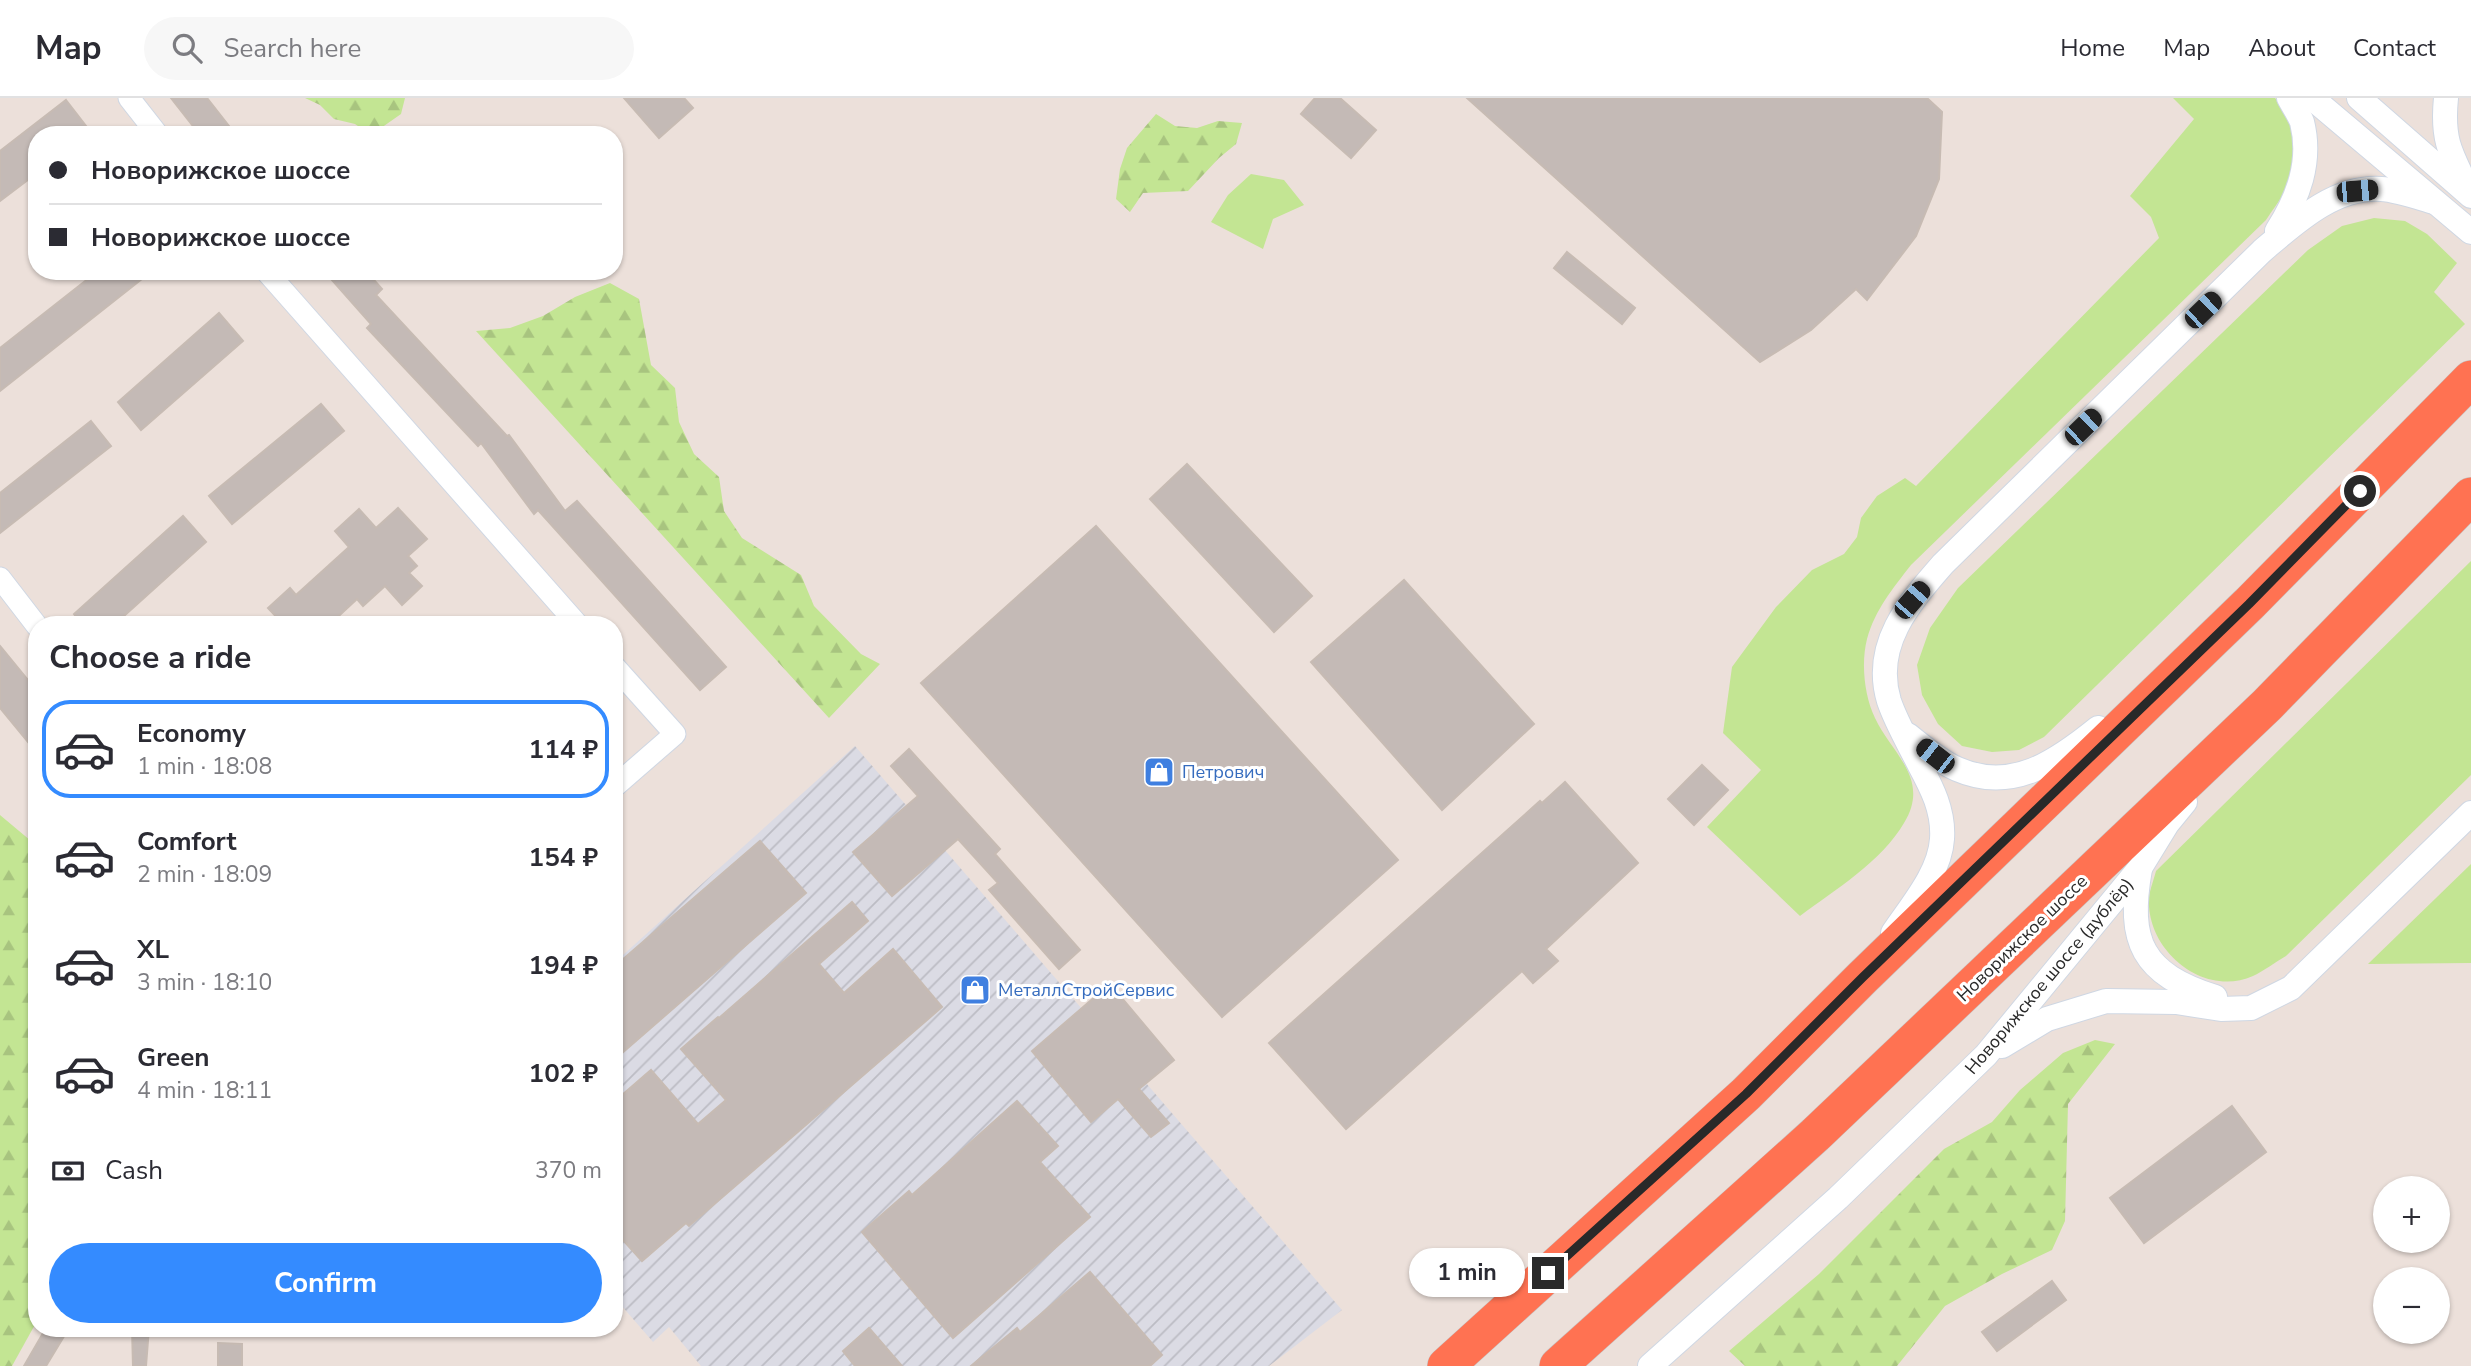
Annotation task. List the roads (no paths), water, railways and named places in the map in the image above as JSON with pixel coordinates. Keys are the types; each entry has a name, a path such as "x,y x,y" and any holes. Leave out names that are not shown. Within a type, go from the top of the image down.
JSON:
{"highway":[{"path":"1446,1366 1746,1094 1863,977 2249,604 2471,379"},
{"name":"Новорижское шоссе","path":"1558,1366 1815,1135 2267,705 2471,496"}],"street":[{"path":"129,98 151,126"},
{"path":"2262,251 2288,214 2303,179 2306,154 2302,121 2289,98"},
{"path":"2312,98 2471,232"},
{"path":"2359,98 2471,196"},
{"path":"2446,98 2444,122 2447,146 2471,196"},
{"path":"1863,977 1935,865 1942,841 1941,818 1932,786 1889,701 1886,674 1889,646 1898,622 1912,600 1943,564 2262,251 2306,214 2357,191 2381,188 2434,202"},
{"path":"274,280 570,616"},
{"path":"0,578 29,616"},
{"path":"1904,732 1935,756 1970,773 2010,778 2036,770 2068,752 2249,604"},
{"path":"623,676 675,734 623,779"},
{"name":"Новорижское шоссе (дублёр)","path":"1650,1366 1838,1198 1986,1055 2140,868 2167,824 2267,705"},
{"path":"1986,1055 2047,1018 2106,1001 2176,1002 2221,1009 2251,1008 2270,1000 2291,988 2471,813"},
{"path":"2140,868 2135,901 2136,922 2143,950 2160,971 2187,988 2215,997 2252,996 2291,988"}],"place":[{"name":"Петрович","path":"1159,772"},
{"name":"МеталлСтройСервис","path":"975,990"}]}
